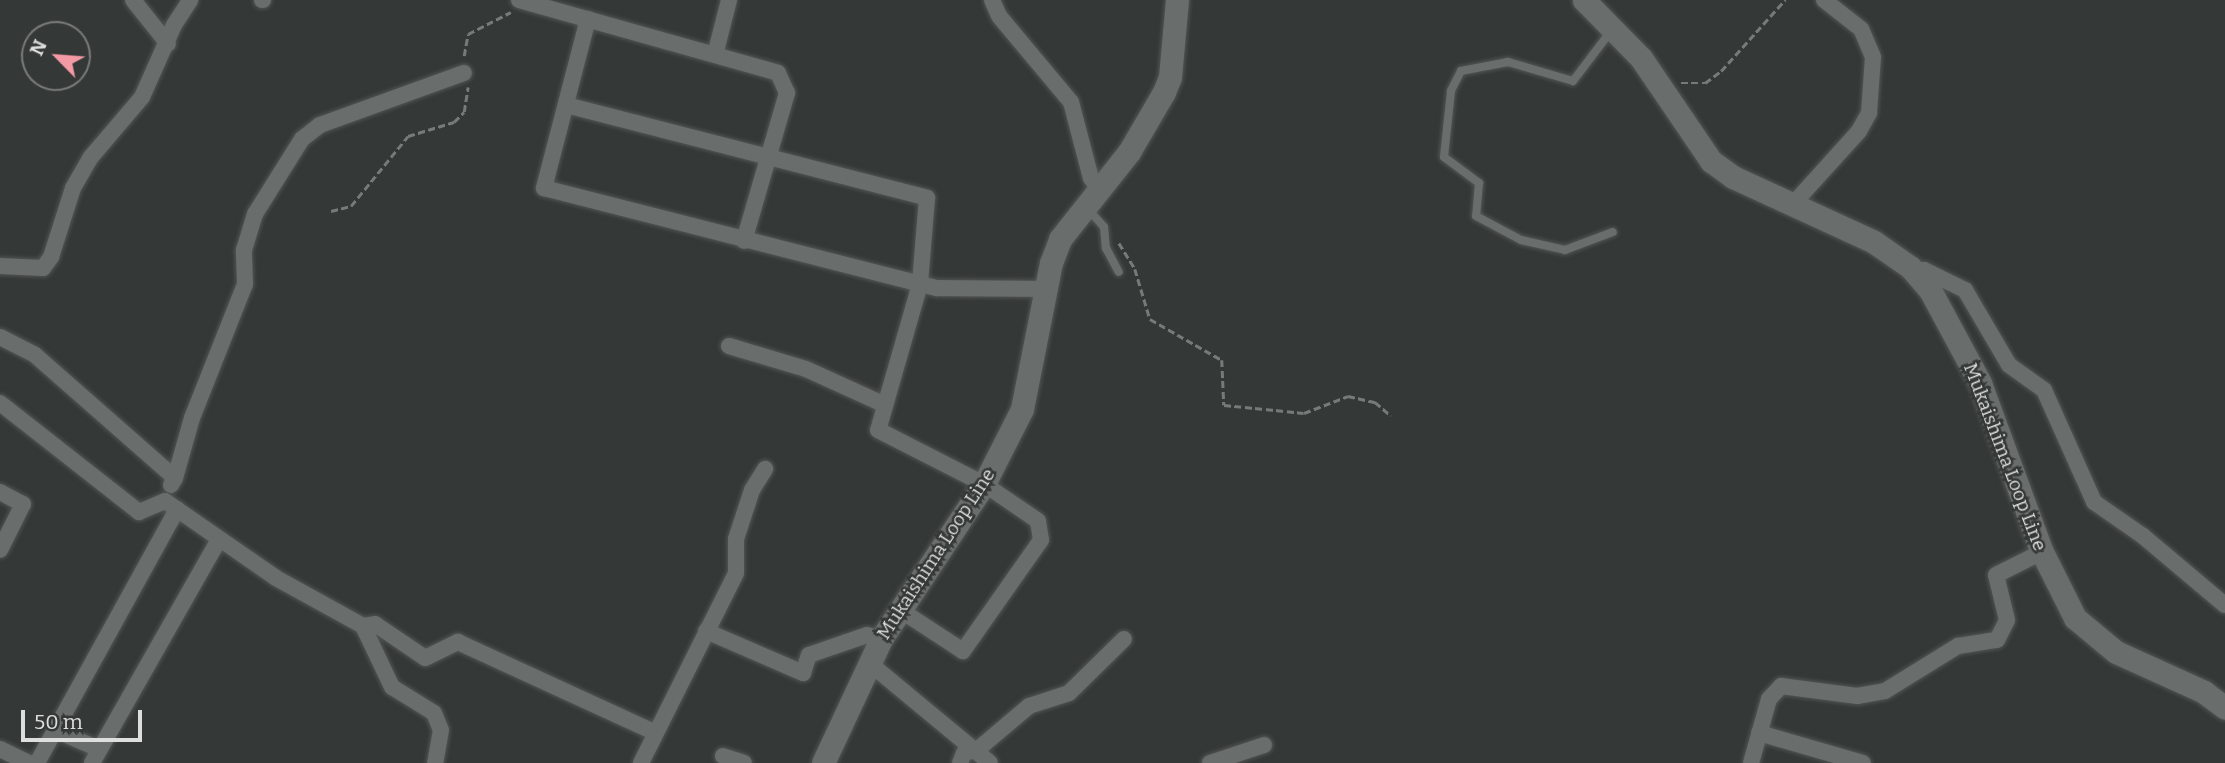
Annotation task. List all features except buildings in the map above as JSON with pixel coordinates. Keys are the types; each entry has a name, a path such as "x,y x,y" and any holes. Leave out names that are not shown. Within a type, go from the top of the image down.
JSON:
{"main road":[{"name":"Mukaishima Loop Line","path":"823,763 868,662 984,484 1022,409 1046,289 1060,239 1129,152 1164,92 1170,77 1177,0"},
{"name":"Mukaishima Loop Line","path":"1584,0 1641,58 1711,161 1733,177 1874,242 1918,275 1930,290 1980,383 2042,552 2075,618 2092,635 2116,652 2204,692 2225,708"}],"street":[{"path":"133,0 167,44"},
{"path":"0,266 43,268 51,257 73,188 91,156 142,97 190,0"},
{"path":"715,55 729,0"},
{"path":"992,0 999,16 1071,102 1091,178 1091,197"},
{"path":"1794,203 1859,131 1868,113 1873,57 1861,29 1824,0"},
{"path":"521,1 778,72 787,93 744,241"},
{"path":"588,19 544,188 920,284 1046,289"},
{"path":"37,763 171,505 174,478 245,284 244,250 255,214 302,139 320,125 464,73"},
{"path":"566,105 927,198 920,284 878,430 984,484 1038,521 1041,540 963,651 900,610"},
{"path":"1918,275 1924,270 1965,290 2009,365 2044,390 2094,502 2143,536 2225,605"},
{"path":"0,337 35,355 174,478"},
{"path":"729,346 806,369 885,405"},
{"path":"0,403 139,512 171,505 276,578 363,626 392,687 434,713 441,730 435,763"},
{"path":"641,763 654,732 736,573 736,539 752,490 765,469"},
{"path":"0,492 23,504 0,550"},
{"path":"55,730 95,756 219,539"},
{"path":"1751,763 1769,699 1781,686 1857,695 1885,691 1958,646 1997,640 2007,620 1996,575 2042,552"},
{"path":"363,626 374,624 425,658 458,642 654,732"},
{"path":"706,631 803,673 809,655 867,635 881,639"},
{"path":"960,763 964,754 977,750 1029,706 1069,693 1124,639"},
{"path":"868,662 990,763"},
{"path":"1759,733 1863,763"},
{"path":"1210,763 1264,745"},
{"path":"0,749 29,763"},
{"path":"723,756 744,763"}],"lane":[{"path":"1612,29 1573,81 1507,62 1461,71 1451,91 1444,157 1479,183 1476,216 1521,240 1566,250 1613,232"},
{"path":"1091,197 1104,227 1106,248 1119,272"}],"path":[{"path":"1679,83 1705,83 1785,0"},
{"path":"331,211 351,206 408,136 454,122 464,112 470,93 464,73 468,34 519,8 521,1"},
{"path":"1115,236 1135,269 1150,319 1222,360 1224,405 1304,413 1348,396 1375,401 1391,416"}]}
